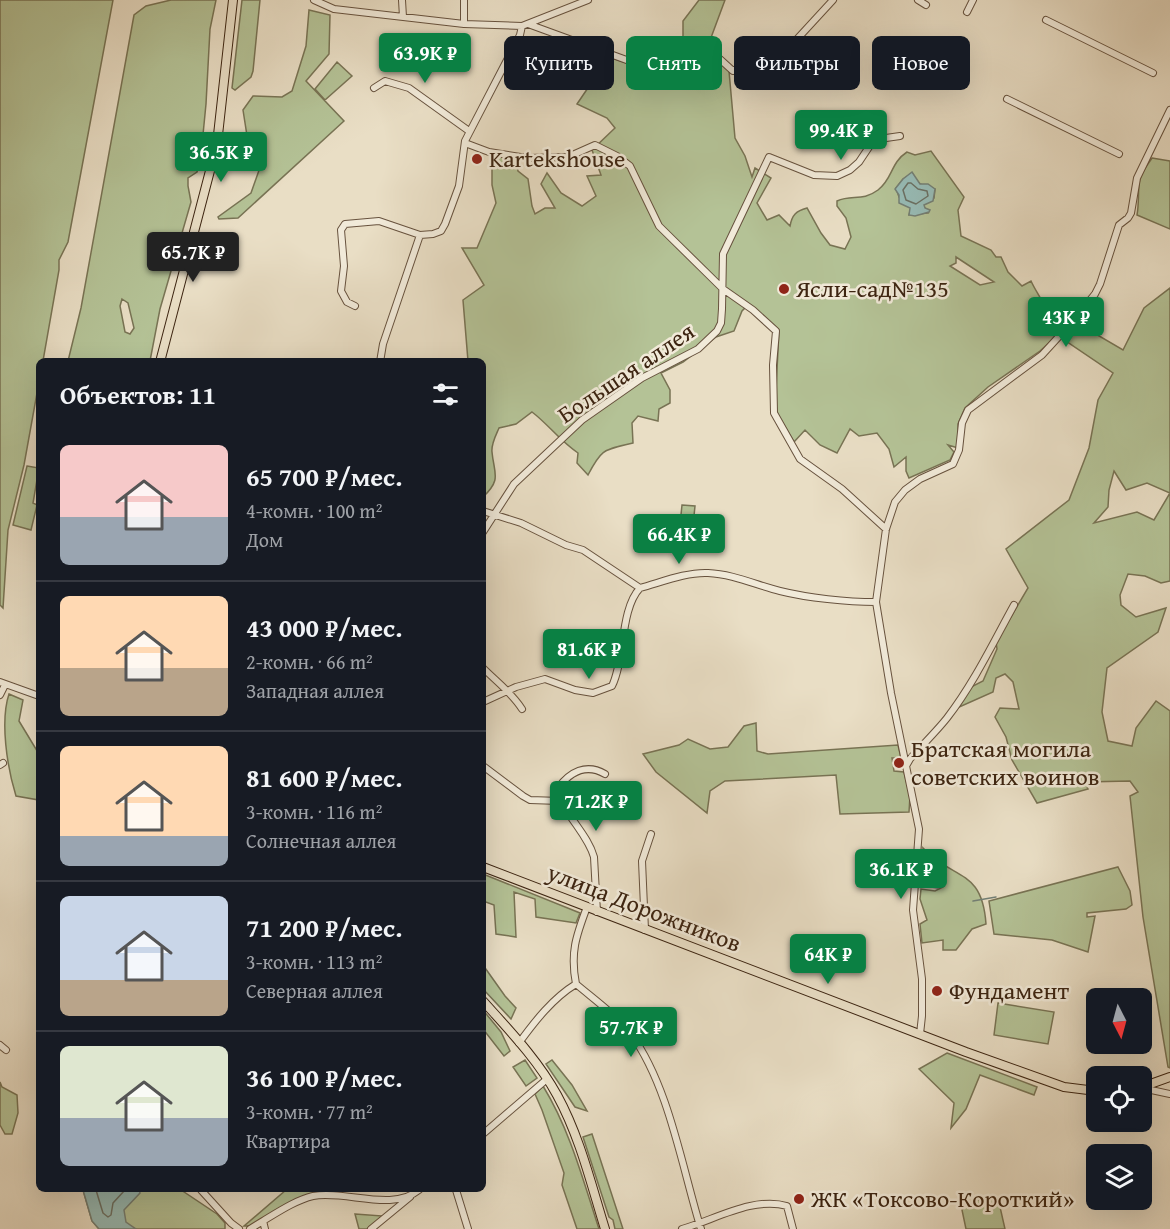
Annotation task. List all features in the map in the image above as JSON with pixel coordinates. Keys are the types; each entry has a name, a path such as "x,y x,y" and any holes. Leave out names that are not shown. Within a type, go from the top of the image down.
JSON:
{"main road":[{"path":"161,358 217,144 233,0"},
{"name":"улица Дорожников","path":"486,868 920,1034 1064,1087 1086,1090"},
{"path":"486,1004 547,1079 575,1133 605,1229"},
{"path":"1152,1084 1168,1078"}],"street":[{"path":"314,0 334,9 464,24 525,25 643,66 670,70 692,67 711,51 733,71 787,50 833,0"},
{"path":"402,0 403,17"},
{"path":"464,0 464,24"},
{"path":"355,306 347,302 341,291 344,266 341,230 345,224 379,220 420,236 441,231 459,186 469,131 525,25 588,0"},
{"path":"918,0 926,5"},
{"path":"967,12 973,0"},
{"path":"1046,20 1153,73"},
{"path":"374,88 385,81 409,88 469,131"},
{"path":"1007,99 1119,154"},
{"path":"920,1034 922,979 913,910 919,830 905,767 876,602 885,529 895,502 905,490 920,479 953,464 958,455 962,423 968,410 1042,355 1095,294 1119,225 1131,213 1137,178 1170,111"},
{"name":"Большая аллея","path":"486,528 514,484 582,420 642,378 698,349 717,331 721,323 722,262 725,247 769,157 814,176 837,176 850,170 859,162 871,144 879,139 900,136"},
{"path":"465,143 489,152 527,158 568,157 595,145 630,166 659,226 723,289 753,310 776,331 773,365 774,412 801,459 842,489 885,529"},
{"path":"381,358 383,344 420,236"},
{"path":"486,512 521,523 566,545 583,550 640,588"},
{"path":"486,701 516,687 545,679 575,690 593,693 612,686 617,675 634,595 640,588 694,574 709,573 730,576 781,592 858,602 876,602"},
{"path":"905,767 958,702 1014,605"},
{"path":"486,671 513,695 522,710"},
{"path":"0,695 3,684 36,695"},
{"path":"486,768 530,800 560,801"},
{"path":"597,912 592,849 582,830 560,801 558,788 565,778 576,771 592,769 605,774"},
{"path":"645,930 642,861 651,834"},
{"path":"587,908 576,934 573,951 576,984 622,1024 639,1047 666,1107 700,1226"},
{"path":"519,1043 558,997 576,984"},
{"path":"0,1044 6,1050"},
{"path":"1168,1078 1164,1087 1169,1094"},
{"path":"486,1131 547,1079"},
{"path":"1152,1090 1169,1094"},
{"path":"203,1192 239,1229"},
{"path":"249,1229 313,1196 342,1192 363,1200 410,1197"},
{"path":"371,1229 416,1192"},
{"path":"457,1192 468,1229"},
{"path":"682,1229 700,1226 750,1206 766,1203 786,1206 794,1229"},
{"path":"263,1221 265,1229"}],"green space":[{"path":"0,0 113,0 68,242 59,260 44,358 36,358 36,399 24,465 8,530 3,608 0,605"},
{"path":"171,0 216,0 210,29 201,155 197,172 188,178 191,202 160,309 151,358 69,358 81,308 134,15 146,6","holes":["122,299 128,303 134,328 130,334 125,332 120,306"]},
{"path":"242,0 260,0 253,71 251,77 235,90 232,88"},
{"path":"699,0 725,0 712,36 683,36 683,21"},
{"path":"309,10 330,15 329,54 306,81 344,121 238,218 219,219 218,217 251,193 263,159 260,144 248,142 243,110 253,96 282,97 292,91 306,46"},
{"path":"614,58 626,62 626,90 722,90 722,64 729,71 735,138 745,156 752,177 755,168 771,178 757,203 767,220 779,215 790,226 795,214 807,208 830,245 845,249 851,237 846,218 837,206 837,201 867,196 878,190 883,186 897,161 907,152 915,155 931,151 964,197 958,210 961,236 991,250 996,257 1001,257 1008,272 1022,286 1031,281 1048,314 1045,320 1060,333 1040,351 988,387 965,408 958,424 958,448 948,445 954,452 950,460 909,478 906,471 906,457 894,467 889,449 877,433 859,436 850,429 837,453 820,445 805,430 794,442 775,410 779,330 749,304 742,311 734,331 716,337 683,362 661,373 670,390 670,403 659,409 658,421 638,416 632,423 633,443 605,451 588,475 577,463 578,453 532,412 516,424 499,428 492,449 495,481 486,494 486,358 468,358 463,300 484,285 462,248 477,248 496,203 492,185 492,155 515,158 518,171 528,179 535,214 545,208 555,208 541,184 547,173 561,193 582,206 596,196 587,176 601,175 592,150 615,128 607,118 577,104 587,90 614,90","holes":["911,174 920,184 935,189 934,198 923,205 928,213 909,215 911,208 899,197 896,188 903,179","956,257 994,282 980,285 950,266 956,263"]},
{"path":"337,62 352,76 325,100 315,89"},
{"path":"1152,158 1170,161 1170,229 1137,215 1139,181"},
{"path":"1170,288 1170,493 1170,581 1161,583 1145,576 1128,574 1120,595 1121,605 1136,617 1166,608 1158,632 1107,668 1102,712 1108,741 1132,746 1136,728 1156,701 1170,711 1170,1068 1143,917 1130,796 1138,792 1130,781 1085,782 1088,789 1037,803 1012,760 1006,737 995,717 1000,708 1019,709 1013,682 1005,674 996,678 993,692 957,708 971,687 983,681 997,649 996,642 1028,588 1006,549 1069,500 1089,448 1098,400 1113,373 1063,339 1077,323 1123,350 1144,308","holes":["1114,471 1126,490 1147,483 1170,493 1154,520 1137,512 1094,523 1108,507 1109,490"]},
{"path":"27,466 36,468 33,503 36,504 36,509 31,530 13,525"},
{"path":"682,505 695,506 692,535 679,534"},
{"path":"9,694 23,700 19,721 36,749 36,799 16,796 6,744 6,705"},
{"path":"756,723 757,751 768,754 898,745 901,758 892,758 894,771 904,772 910,796 909,812 840,814 836,775 725,781 710,791 707,813 656,772 643,754 679,745 688,739 710,749 728,747 744,726"},
{"path":"923,848 945,866 965,877 979,893 986,924 972,929 956,950 943,950 943,940 922,943 920,924 927,920 920,899 921,889 935,891 943,887 946,874 937,866 924,861"},
{"path":"1118,867 1130,891 1132,905 1126,909 1087,913 1087,917 1095,916 1088,952 1052,940 994,934 989,901"},
{"path":"486,875 580,913 576,923 536,917 535,899 514,892 516,937 496,934 494,905 486,902"},
{"path":"486,969 516,1008 511,1019 486,992"},
{"path":"998,1003 1054,1012 1048,1044 994,1035"},
{"path":"486,1014 501,1032 510,1051 504,1056 486,1033"},
{"path":"947,1053 1037,1087 1034,1095 980,1075 966,1109 951,1128 954,1103 919,1069"},
{"path":"525,1060 537,1078 526,1086 513,1067"},
{"path":"552,1060 572,1085 587,1111 575,1107 546,1064"},
{"path":"0,1082 2,1087 17,1095 18,1113 12,1134 5,1134 0,1125"},
{"path":"543,1086 561,1120 599,1229 577,1229 562,1185 564,1173 535,1094"},
{"path":"592,1134 623,1229 615,1229 613,1220 609,1217 583,1137"},
{"path":"84,1192 184,1192 217,1214 225,1223 225,1229 99,1229 92,1221"},
{"path":"284,1192 328,1192 311,1194 250,1226 244,1226"},
{"path":"998,1198 1005,1229 966,1229 962,1210 977,1200"},
{"path":"355,1214 383,1216 367,1229 359,1229"}],"water":[{"path":"912,172 920,184 928,184 935,189 933,201 924,205 930,210 929,212 915,216 909,215 910,208 899,203 899,195 895,189"},
{"path":"933,865 944,875 944,883 938,888 926,884 926,871"},
{"path":"84,1192 140,1192 124,1210 126,1222 136,1229 99,1229 92,1221"}],"waterway":[{"path":"973,901 996,897"}],"place":[{"name":"Kartekshouse","path":"477,159"},
{"name":"Ясли-сад№135","path":"784,289"},
{"name":"Братская могила советских воинов","path":"899,763"},
{"name":"Фундамент","path":"937,991"},
{"name":"ЖК «Токсово-Короткий»","path":"799,1199"}]}
